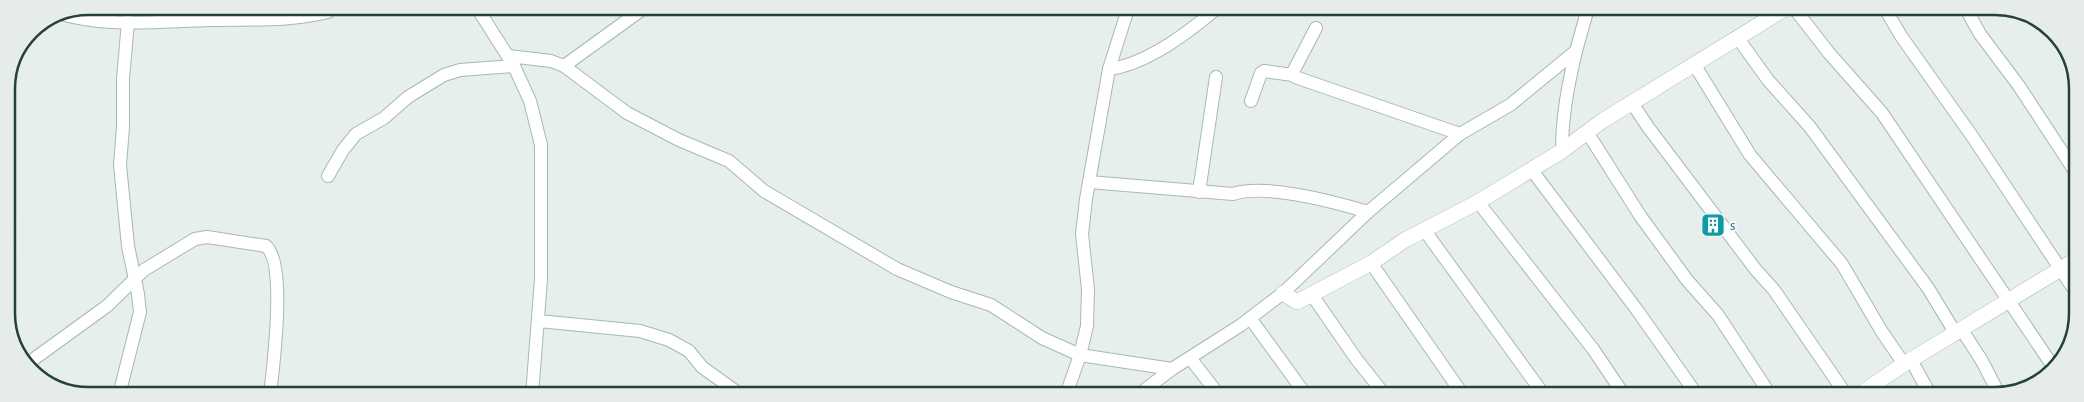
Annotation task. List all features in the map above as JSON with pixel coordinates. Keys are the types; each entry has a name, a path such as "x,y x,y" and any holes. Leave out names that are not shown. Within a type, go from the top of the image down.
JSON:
{"street":[{"path":"75,16 128,21 287,19 310,15"},
{"path":"482,15 512,61 530,101 542,145 543,202 539,321 533,387"},
{"path":"564,66 634,15"},
{"path":"1069,387 1080,355 1087,326 1089,301 1082,234 1089,182 1109,69 1126,15"},
{"path":"1109,69 1125,67 1171,42 1208,15"},
{"path":"1562,150 1564,109 1576,51 1586,15"},
{"path":"1283,293 1297,302 1372,263 1405,240 1478,202 1774,15"},
{"path":"1799,15 1829,53 1882,113 2050,362"},
{"path":"1889,15 1901,36 2069,281"},
{"path":"1970,15 1980,34 2019,86 2069,162"},
{"path":"121,387 140,312 140,303 128,246 120,165 123,127 123,79 128,21"},
{"path":"1293,75 1316,28"},
{"path":"1737,37 1768,80 1810,128 1959,332 1982,360 1995,387"},
{"path":"1148,387 1172,369 1250,318 1283,293 1368,212 1460,134 1510,105 1576,51"},
{"path":"328,176 343,150 356,134 384,118 408,97 444,75 460,70 512,61 551,61 564,66 627,113 679,140 729,160 764,191 897,269 951,292 992,305 1042,338 1080,355 1172,369"},
{"path":"1694,64 1750,155 1842,264 1882,332 1925,387"},
{"path":"1251,101 1261,73 1264,71 1293,75 1330,90 1460,134"},
{"path":"1199,192 1216,77"},
{"path":"1632,103 1747,257 1850,387"},
{"path":"1587,132 1641,217 1687,280 1722,321 1765,387"},
{"path":"1531,169 1637,310 1691,387"},
{"path":"1089,182 1233,194 1243,190 1266,190 1368,212"},
{"path":"1478,202 1592,349 1618,387"},
{"path":"1425,231 1538,387"},
{"path":"32,361 108,306 134,278 160,259 201,237 266,246 274,257 278,325 271,387"},
{"path":"1372,263 1457,387"},
{"path":"1868,387 2069,264"},
{"path":"1312,295 1357,360 1379,387"},
{"path":"1250,318 1300,387"},
{"path":"539,321 640,331 669,340 688,351 702,367 730,387"},
{"path":"1190,358 1213,387"}],"place":[{"name":"s","path":"1713,225"}]}
